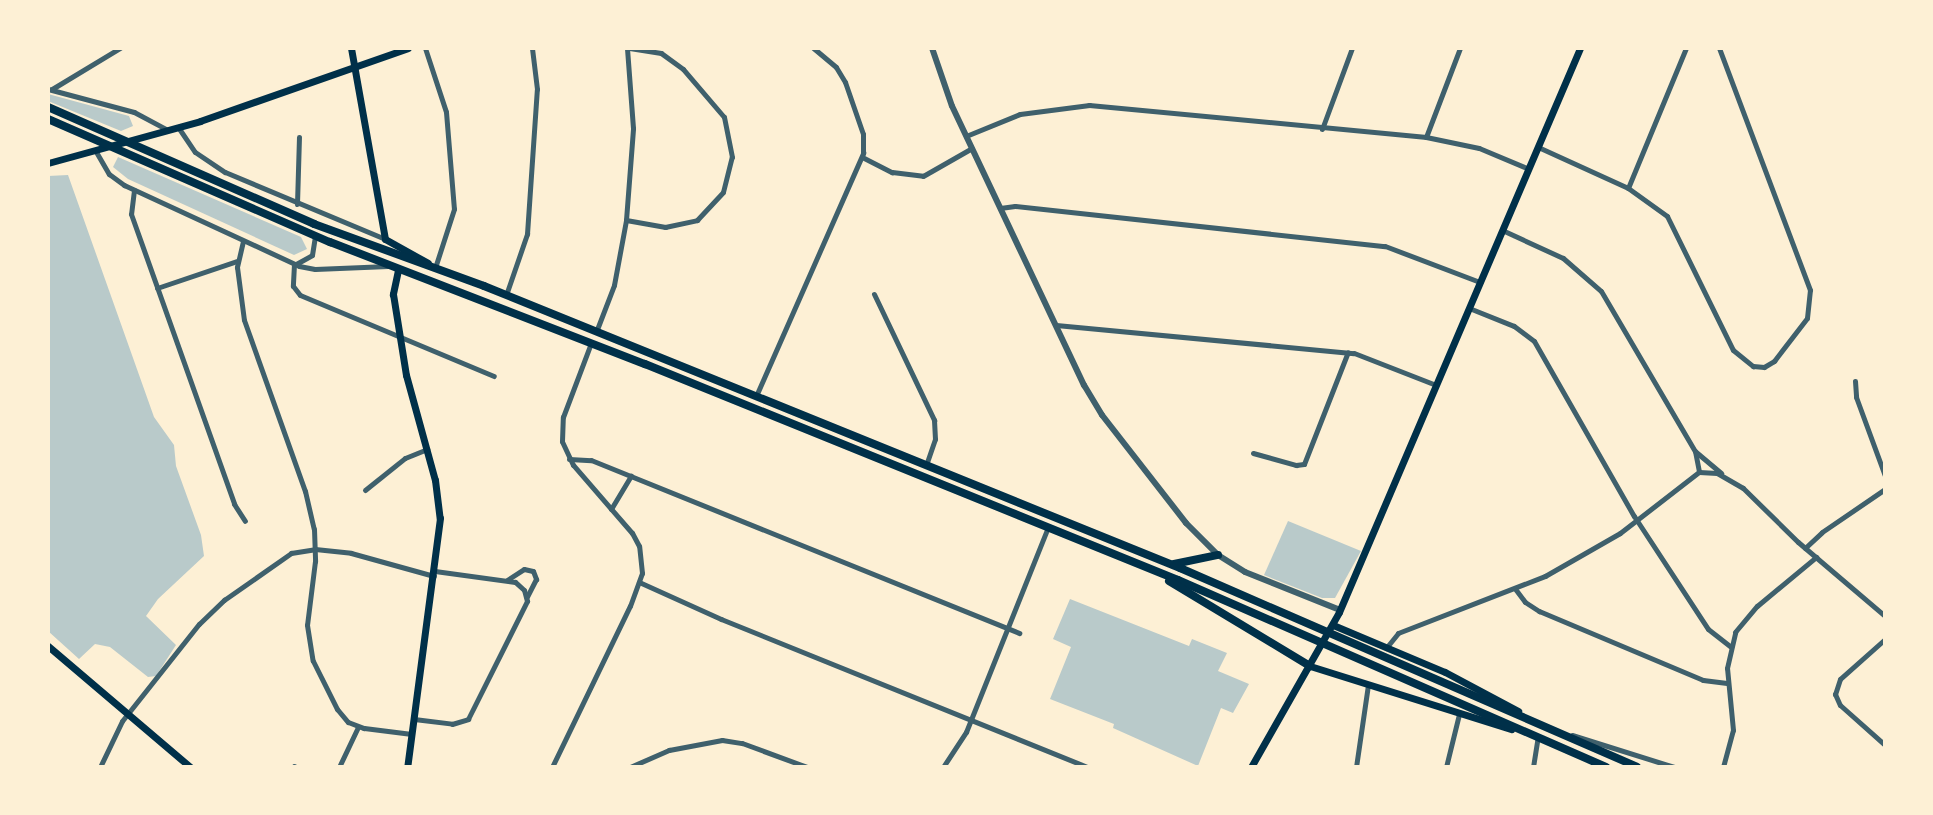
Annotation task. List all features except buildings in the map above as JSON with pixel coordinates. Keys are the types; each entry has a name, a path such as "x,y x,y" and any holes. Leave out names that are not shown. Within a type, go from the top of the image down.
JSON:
{"highway":[{"path":"48,107 314,224 506,295 1171,564 1636,767"},
{"path":"48,119 398,270 591,343 1149,568 1606,767"},
{"path":"1171,564 1218,555"},
{"path":"1149,568 1310,666"}],"main road":[{"path":"351,48 385,239 435,268"},
{"path":"48,163 178,127 408,48"},
{"path":"1251,767 1340,610 1580,48"},
{"path":"398,270 393,294 408,385 427,449 440,508 434,573 407,767"},
{"path":"1332,626 1445,672 1541,724"},
{"path":"48,646 189,767"},
{"path":"1310,666 1538,737"}],"street":[{"path":"50,89 120,48"},
{"path":"425,48 446,112 454,209 435,268"},
{"path":"506,295 527,234 537,89 531,48"},
{"path":"596,332 614,285 626,220 633,128 628,48 661,53 683,69 724,117 732,157 723,192 697,220 665,227 626,220"},
{"path":"756,396 862,157 862,134 845,82 836,67 813,48"},
{"path":"932,48 966,136 1056,325 1102,415 1186,523 1218,555 1245,572 1340,610"},
{"path":"1322,129 1352,48"},
{"path":"1426,137 1460,48"},
{"path":"1628,188 1686,48"},
{"path":"1538,147 1628,188 1667,216 1733,350 1753,366 1764,366 1774,361 1807,318 1810,290 1719,48"},
{"path":"50,89 135,112 168,130"},
{"path":"966,136 1020,114 1078,105 1426,137 1479,148 1529,169"},
{"path":"178,127 200,157 297,204 385,239"},
{"path":"297,204 299,137"},
{"path":"862,157 892,172 923,176 972,148"},
{"path":"95,150 109,174 134,190 294,264 315,269 389,266"},
{"path":"134,190 131,214 234,504 245,521"},
{"path":"1000,208 1016,206 1385,246 1480,282"},
{"path":"1502,230 1563,258 1601,291 1695,451 1722,475 1743,488 1806,548 1885,616"},
{"path":"294,264 311,256 315,236"},
{"path":"243,241 237,261 244,320 305,491 315,549 307,625 310,651 337,709 358,727 412,734"},
{"path":"157,288 237,261"},
{"path":"294,264 293,286 300,295 494,376"},
{"path":"874,294 934,420 934,439 927,465"},
{"path":"1469,308 1514,326 1534,341 1637,521 1708,629 1730,646"},
{"path":"1056,325 1073,324 1348,352 1373,358 1436,385"},
{"path":"552,767 639,582 639,546 569,459 562,441 561,422 591,343"},
{"path":"1253,453 1304,464 1348,352"},
{"path":"1855,381 1856,397 1885,476"},
{"path":"365,490 405,458 427,449"},
{"path":"1695,451 1699,472"},
{"path":"569,459 586,458 1019,633"},
{"path":"1386,648 1398,633 1516,590 1637,521 1699,472 1722,475"},
{"path":"611,509 631,476"},
{"path":"1806,548 1822,532 1885,489"},
{"path":"943,767 956,753 971,721 1048,527"},
{"path":"100,767 128,713 216,607 291,553 315,549 376,558 434,573 507,580 519,584 527,597"},
{"path":"1723,767 1733,730 1727,683 1730,646 1750,612 1816,557"},
{"path":"414,719 452,724 468,718 536,579 533,571 524,569 507,580"},
{"path":"639,582 1087,767"},
{"path":"1516,590 1525,602 1539,611 1703,680 1727,683"},
{"path":"1885,639 1840,680 1835,694 1840,705 1885,745"},
{"path":"1356,767 1368,685"},
{"path":"1446,767 1459,714"},
{"path":"339,767 358,727"},
{"path":"1555,730 1674,767"},
{"path":"1533,767 1538,737"},
{"path":"630,767 669,750 722,740 742,742 807,767"}],"shaded area":[{"path":"48,94 129,116 133,126 121,131 48,101"},
{"path":"118,157 301,237 307,249 294,255 128,179 113,167"},
{"path":"68,175 154,417 174,445 176,466 201,535 204,556 158,599 146,616 176,645 156,676 148,677 110,647 95,644 79,659 48,631 48,176"},
{"path":"1288,521 1361,551 1335,598 1322,598 1264,575"},
{"path":"1070,599 1189,646 1192,639 1227,653 1218,671 1249,684 1233,713 1221,708 1198,766 1113,728 1114,724 1050,699 1071,647 1053,639"}]}
